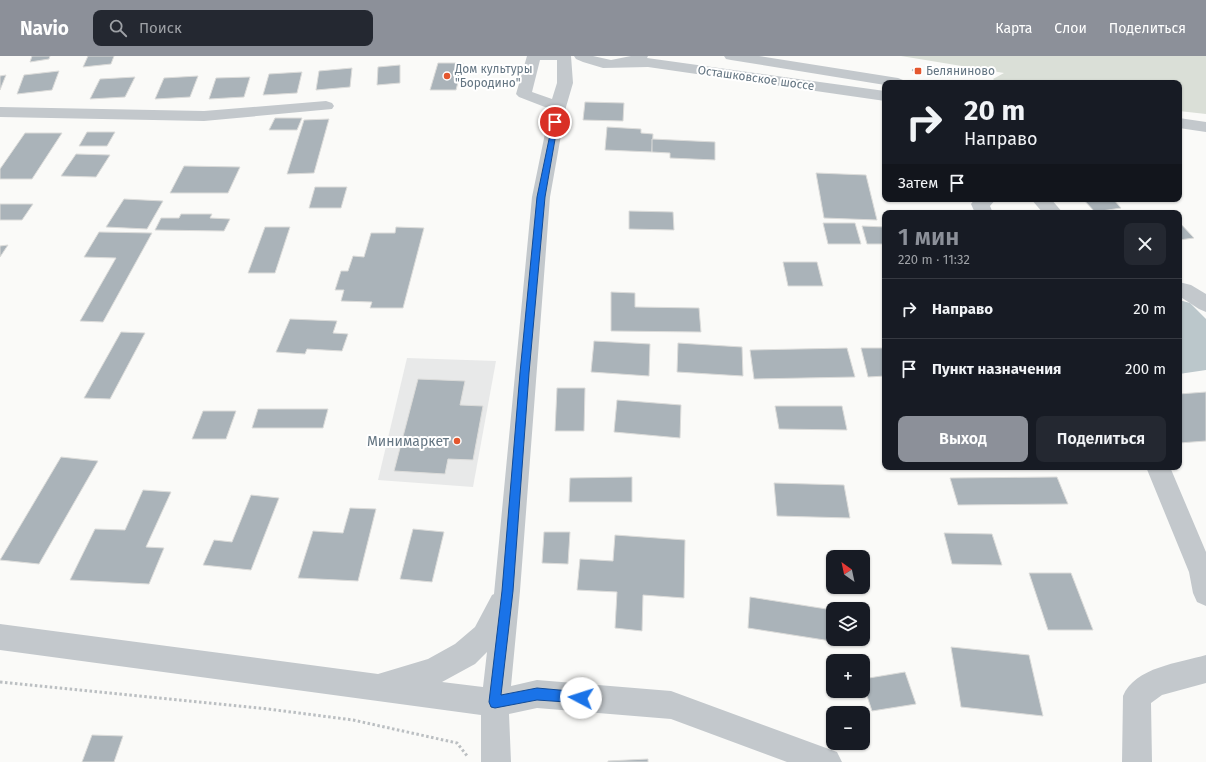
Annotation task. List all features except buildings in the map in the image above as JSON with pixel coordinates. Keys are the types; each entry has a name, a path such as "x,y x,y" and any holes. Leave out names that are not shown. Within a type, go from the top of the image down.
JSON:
{"street":[{"path":"496,762 495,702 508,591 525,373 541,197 558,107 565,83 563,56 534,56 524,94 558,107"},
{"name":"Осташковское шоссе","path":"581,56 592,61 604,63 648,63 882,96"},
{"name":"Осташковское шоссе","path":"628,62 644,56"},
{"name":"Осташковское шоссе","path":"731,56 882,80"},
{"path":"565,83 573,75 604,63"},
{"path":"0,112 204,116 326,106"},
{"path":"1182,123 1206,127"},
{"path":"1182,138 1206,141"},
{"path":"983,202 980,204 983,210"},
{"path":"1043,202 1051,210"},
{"path":"1182,290 1206,304"},
{"path":"1159,470 1202,572 1206,593"},
{"path":"375,687 433,672 465,654 484,636 508,591"},
{"path":"0,637 495,702 537,694 671,705 827,762"},
{"path":"1137,762 1137,696 1155,683 1206,669"}],"path":[{"path":"0,682 268,709 352,720 457,743 468,756 469,762"}],"shaded area":[{"path":"901,56 1206,56 1206,114 1182,111 1182,80 993,79 1004,73"},
{"path":"1182,301 1190,303 1206,319 1206,370 1182,374"},
{"path":"407,358 496,361 473,487 378,480"}],"place":[{"name":"Беляниново","path":"918,71"},
{"name":"Дом культуры \"Бородино\"","path":"447,76"},
{"name":"Минимаркет","path":"457,441"}],"route":[{"path":"555,122 541,197 525,373 508,591 495,702 537,694 581,698"}]}
